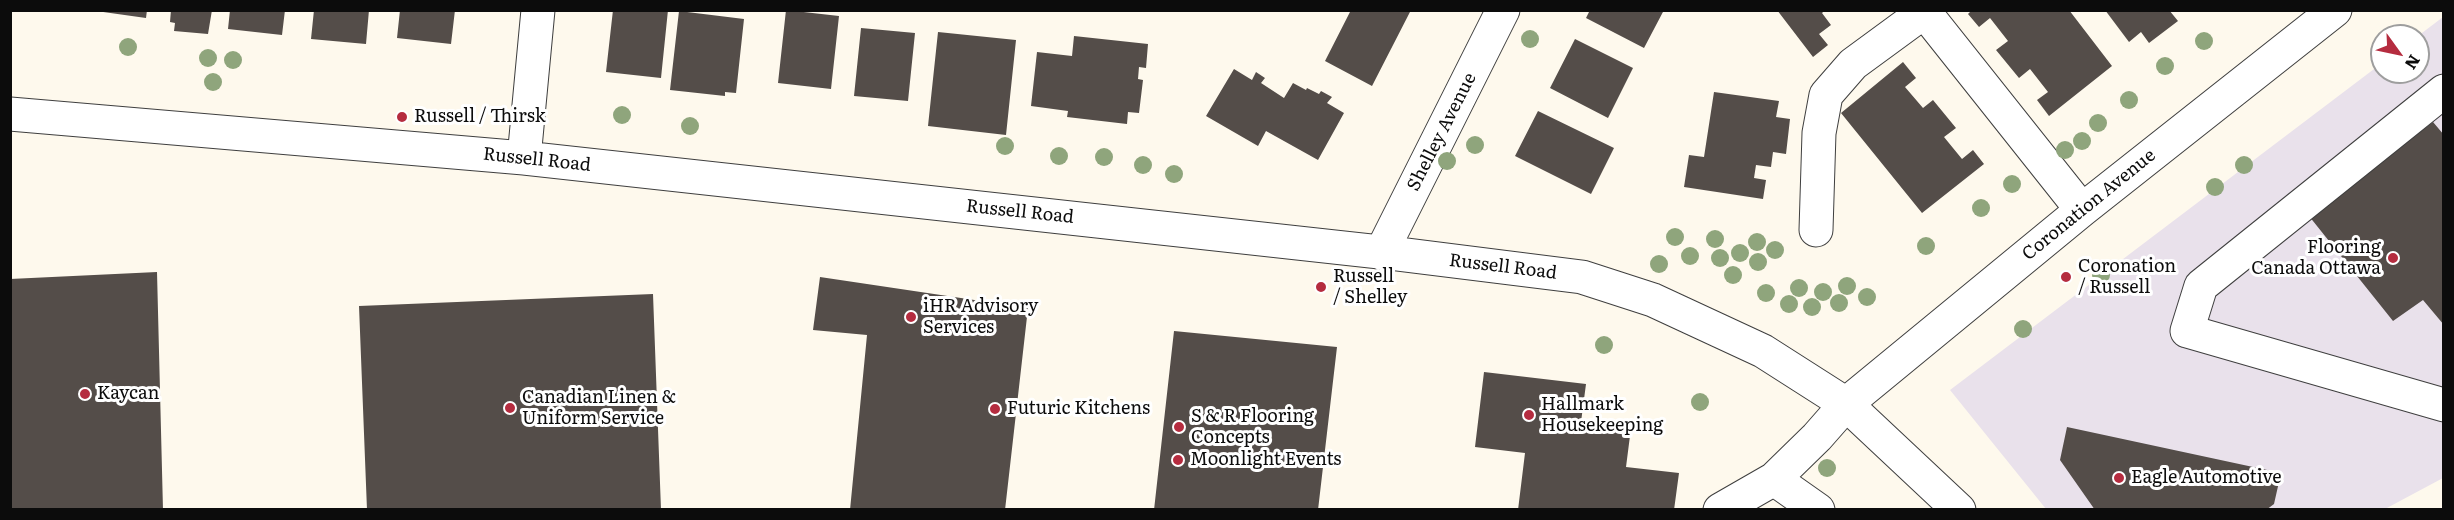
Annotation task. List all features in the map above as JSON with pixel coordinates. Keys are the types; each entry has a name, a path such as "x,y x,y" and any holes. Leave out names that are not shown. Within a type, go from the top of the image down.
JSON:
{"street":[{"path":"524,158 538,10"},
{"name":"Shelley Avenue","path":"1381,253 1503,10"},
{"name":"Coronation Avenue","path":"1720,510 1774,479 1817,437 1846,404 2082,210 2335,10"},
{"path":"1816,230 1819,133 1826,95 1853,64 1924,11 2082,210"},
{"path":"2444,91 2201,286 2187,331 2444,405"},
{"name":"Russell Road","path":"10,114 524,158 1582,277 1643,296 1763,351 1846,404 1959,510"},
{"path":"1774,479 1818,510"}],"shaded area":[{"path":"2443,17 2443,478 2385,509 2046,509 1950,390 2370,72 2370,84 2430,84 2430,27"}],"building":[{"path":"89,10 147,10 146,18"},
{"path":"171,10 212,10 208,34 174,31 175,23 170,22"},
{"path":"230,10 285,10 282,35 228,29"},
{"path":"314,10 369,10 366,44 311,39"},
{"path":"400,10 455,10 451,44 397,38"},
{"path":"613,10 668,10 661,78 606,72"},
{"path":"786,10 839,16 831,89 778,83"},
{"path":"1351,10 1411,10 1372,86 1325,61"},
{"path":"1590,10 1664,10 1644,48 1586,18"},
{"path":"1777,10 1825,10 1822,13 1831,25 1819,34 1828,45 1813,57"},
{"path":"1972,10 2069,10 2112,66 2049,116 2037,100 2048,92 2030,69 2019,78 1996,50 2008,41 1990,18 1979,27 1968,14"},
{"path":"2105,10 2169,10 2178,21 2149,43 2141,32 2129,42"},
{"path":"679,11 744,19 736,93 725,92 725,96 670,90"},
{"path":"861,28 915,33 908,101 854,96"},
{"path":"938,32 1016,40 1006,135 928,126"},
{"path":"1074,36 1148,44 1146,68 1139,67 1138,79 1143,80 1139,113 1128,112 1127,124 1067,117 1068,111 1031,106 1037,52 1072,56"},
{"path":"1575,39 1633,68 1608,118 1550,88"},
{"path":"1903,62 1916,78 1905,87 1923,108 1933,100 1956,128 1944,137 1962,159 1973,150 1984,164 1922,213 1841,113"},
{"path":"1234,69 1252,80 1256,72 1265,78 1261,83 1284,98 1293,83 1306,90 1307,88 1319,94 1321,91 1332,97 1327,103 1344,113 1318,160 1266,131 1258,146 1206,116"},
{"path":"1714,92 1779,101 1776,117 1790,119 1786,154 1773,152 1771,167 1756,165 1754,178 1766,180 1763,199 1684,187 1689,155 1704,157"},
{"path":"1538,111 1614,148 1591,194 1515,156"},
{"name":"Flooring Canada Ottawa","path":"2433,122 2444,135 2444,325 2423,300 2393,321 2309,216"},
{"name":"Kaycan","path":"157,272 163,510 10,510 10,279"},
{"path":"820,277 1028,308 1005,510 850,510 867,335 813,330"},
{"name":"Canadian Linen & Uniform Service","path":"653,294 661,510 367,510 359,306"},
{"path":"1174,331 1337,347 1318,510 1154,510"},
{"path":"1484,372 1586,384 1581,422 1631,428 1626,467 1679,473 1674,510 1518,510 1525,453 1475,447"},
{"path":"2067,427 2281,473 2274,504 2266,510 2095,510 2060,460"}],"place":[{"name":"Russell / Thirsk","path":"402,117"},
{"name":"Flooring Canada Ottawa","path":"2393,258"},
{"name":"Coronation / Russell","path":"2066,277"},
{"name":"Russell / Shelley","path":"1321,287"},
{"name":"iHR Advisory Services","path":"911,317"},
{"name":"Kaycan","path":"85,394"},
{"name":"Canadian Linen & Uniform Service","path":"510,408"},
{"name":"Futuric Kitchens","path":"995,409"},
{"name":"Hallmark Housekeeping","path":"1529,415"},
{"name":"S & R Flooring Concepts","path":"1179,427"},
{"name":"Moonlight Events","path":"1178,460"},
{"name":"Eagle Automotive","path":"2119,478"}]}
